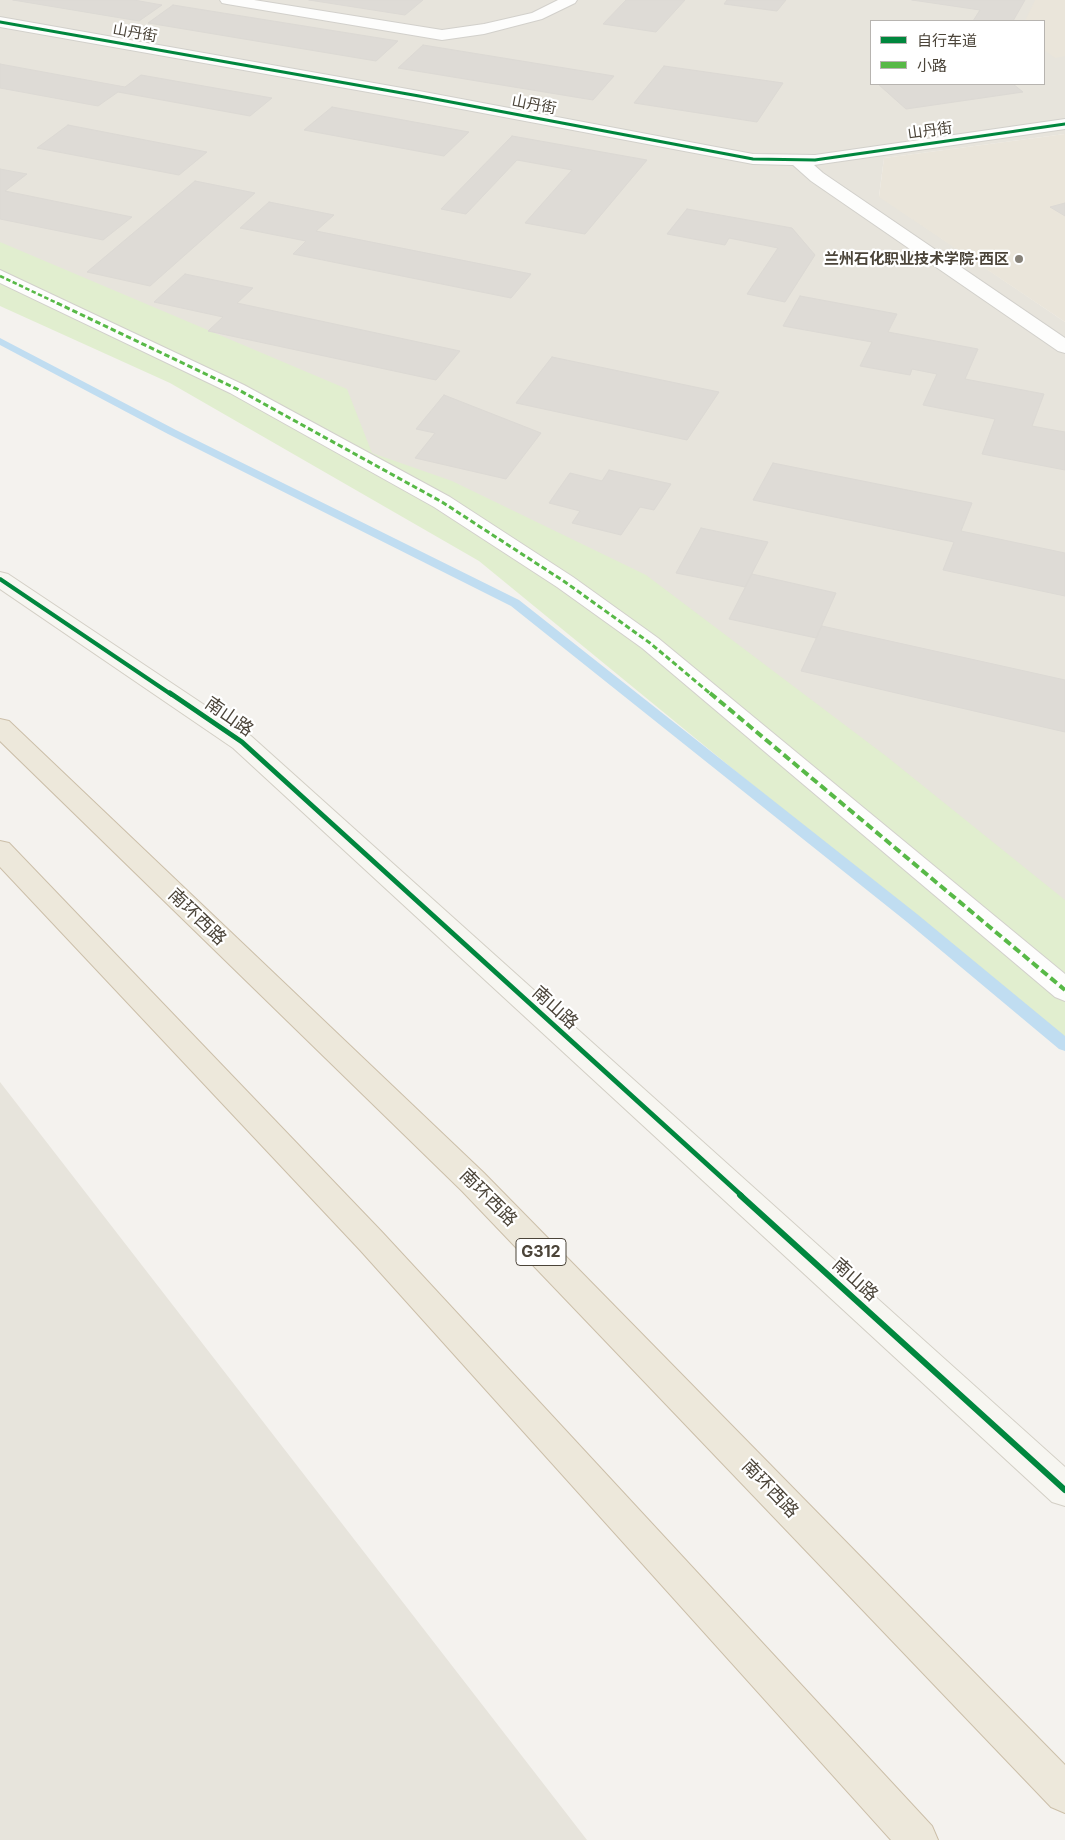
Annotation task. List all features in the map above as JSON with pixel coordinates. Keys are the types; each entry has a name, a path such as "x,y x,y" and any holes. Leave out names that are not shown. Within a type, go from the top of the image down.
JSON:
{"highway":[{"name":"南环西路","path":"0,727 473,1182 1065,1793"},
{"path":"0,850 371,1241 918,1840"}],"street":[{"path":"227,0 442,35 484,29 537,16 570,0"},
{"name":"山丹街","path":"0,22 419,96 753,159 816,160 1065,124"},
{"path":"798,160 817,177 1065,347"},
{"path":"0,276 237,389 442,502 565,582 650,643 1065,990"},
{"name":"南山路","path":"0,579 242,742 1065,1490"}],"shaded area":[{"path":"0,0 1065,0 1065,134 884,158 879,196 1065,322 1065,1033 321,414 0,267"},
{"path":"1035,0 1065,0 1065,56 1055,58 1045,51 1045,20 1025,20"},
{"name":"兰州石化职业技术学院·西区","path":"1065,134 1065,322 879,197 884,158"},
{"path":"0,1082 587,1840 0,1840"}],"green space":[{"path":"0,242 347,389 372,453 452,481 646,575 886,756 1065,900 1065,1041 479,561 170,383 0,306"}],"building":[{"path":"13,0 134,0 162,5 139,21"},
{"path":"309,0 423,0 405,15"},
{"path":"626,0 685,0 656,32 603,24"},
{"path":"727,0 786,0 777,11 724,4"},
{"path":"912,0 1025,0 1014,20 974,20 980,10"},
{"path":"173,5 398,41 376,61 148,23"},
{"path":"423,45 614,76 593,100 398,68"},
{"path":"0,64 125,87 141,75 272,98 250,116 118,92 98,106 0,88"},
{"path":"664,66 783,83 757,122 634,103"},
{"path":"879,85 1014,85 1023,92 906,109"},
{"path":"332,107 469,132 444,156 304,130"},
{"path":"68,125 207,152 179,175 37,148"},
{"path":"512,136 647,160 585,234 525,223 572,170 517,160 466,214 441,209"},
{"path":"0,169 27,174 5,191 132,217 103,240 0,219"},
{"path":"195,181 255,193 150,286 87,272"},
{"path":"269,202 334,215 316,231 531,274 511,298 293,254 306,241 240,228"},
{"path":"1065,203 1065,216 1050,207"},
{"path":"687,209 792,228 815,255 785,302 747,294 778,248 729,238 725,245 667,234"},
{"path":"185,274 253,288 237,303 460,351 436,380 208,331 223,317 154,302"},
{"path":"800,296 897,314 888,332 978,349 965,379 1044,394 1032,426 1065,432 1065,470 982,454 995,419 923,405 937,374 912,369 910,375 860,366 872,342 783,326"},
{"path":"552,357 719,392 687,440 516,403"},
{"path":"444,395 541,433 506,479 415,458 435,433 416,429"},
{"path":"773,463 972,503 961,531 1065,553 1065,596 943,570 954,542 753,500"},
{"path":"609,470 671,484 654,510 640,507 621,535 572,523 580,511 549,503 570,473 602,481"},
{"path":"701,528 768,542 745,587 676,573"},
{"path":"752,574 836,593 816,638 729,619"},
{"path":"822,626 1065,680 1065,732 801,671"}],"waterway":[{"path":"0,341 172,432 515,603 912,918 1065,1045"}],"marked path":[{"path":"0,276 237,389 442,502 565,582 650,643 1065,990"}],"cycle path":[{"path":"0,22 419,96 753,159 815,160 1065,124"},
{"path":"0,579 242,742 1065,1490"}],"place":[{"name":"兰州石化职业技术学院·西区","path":"1019,259"}]}
